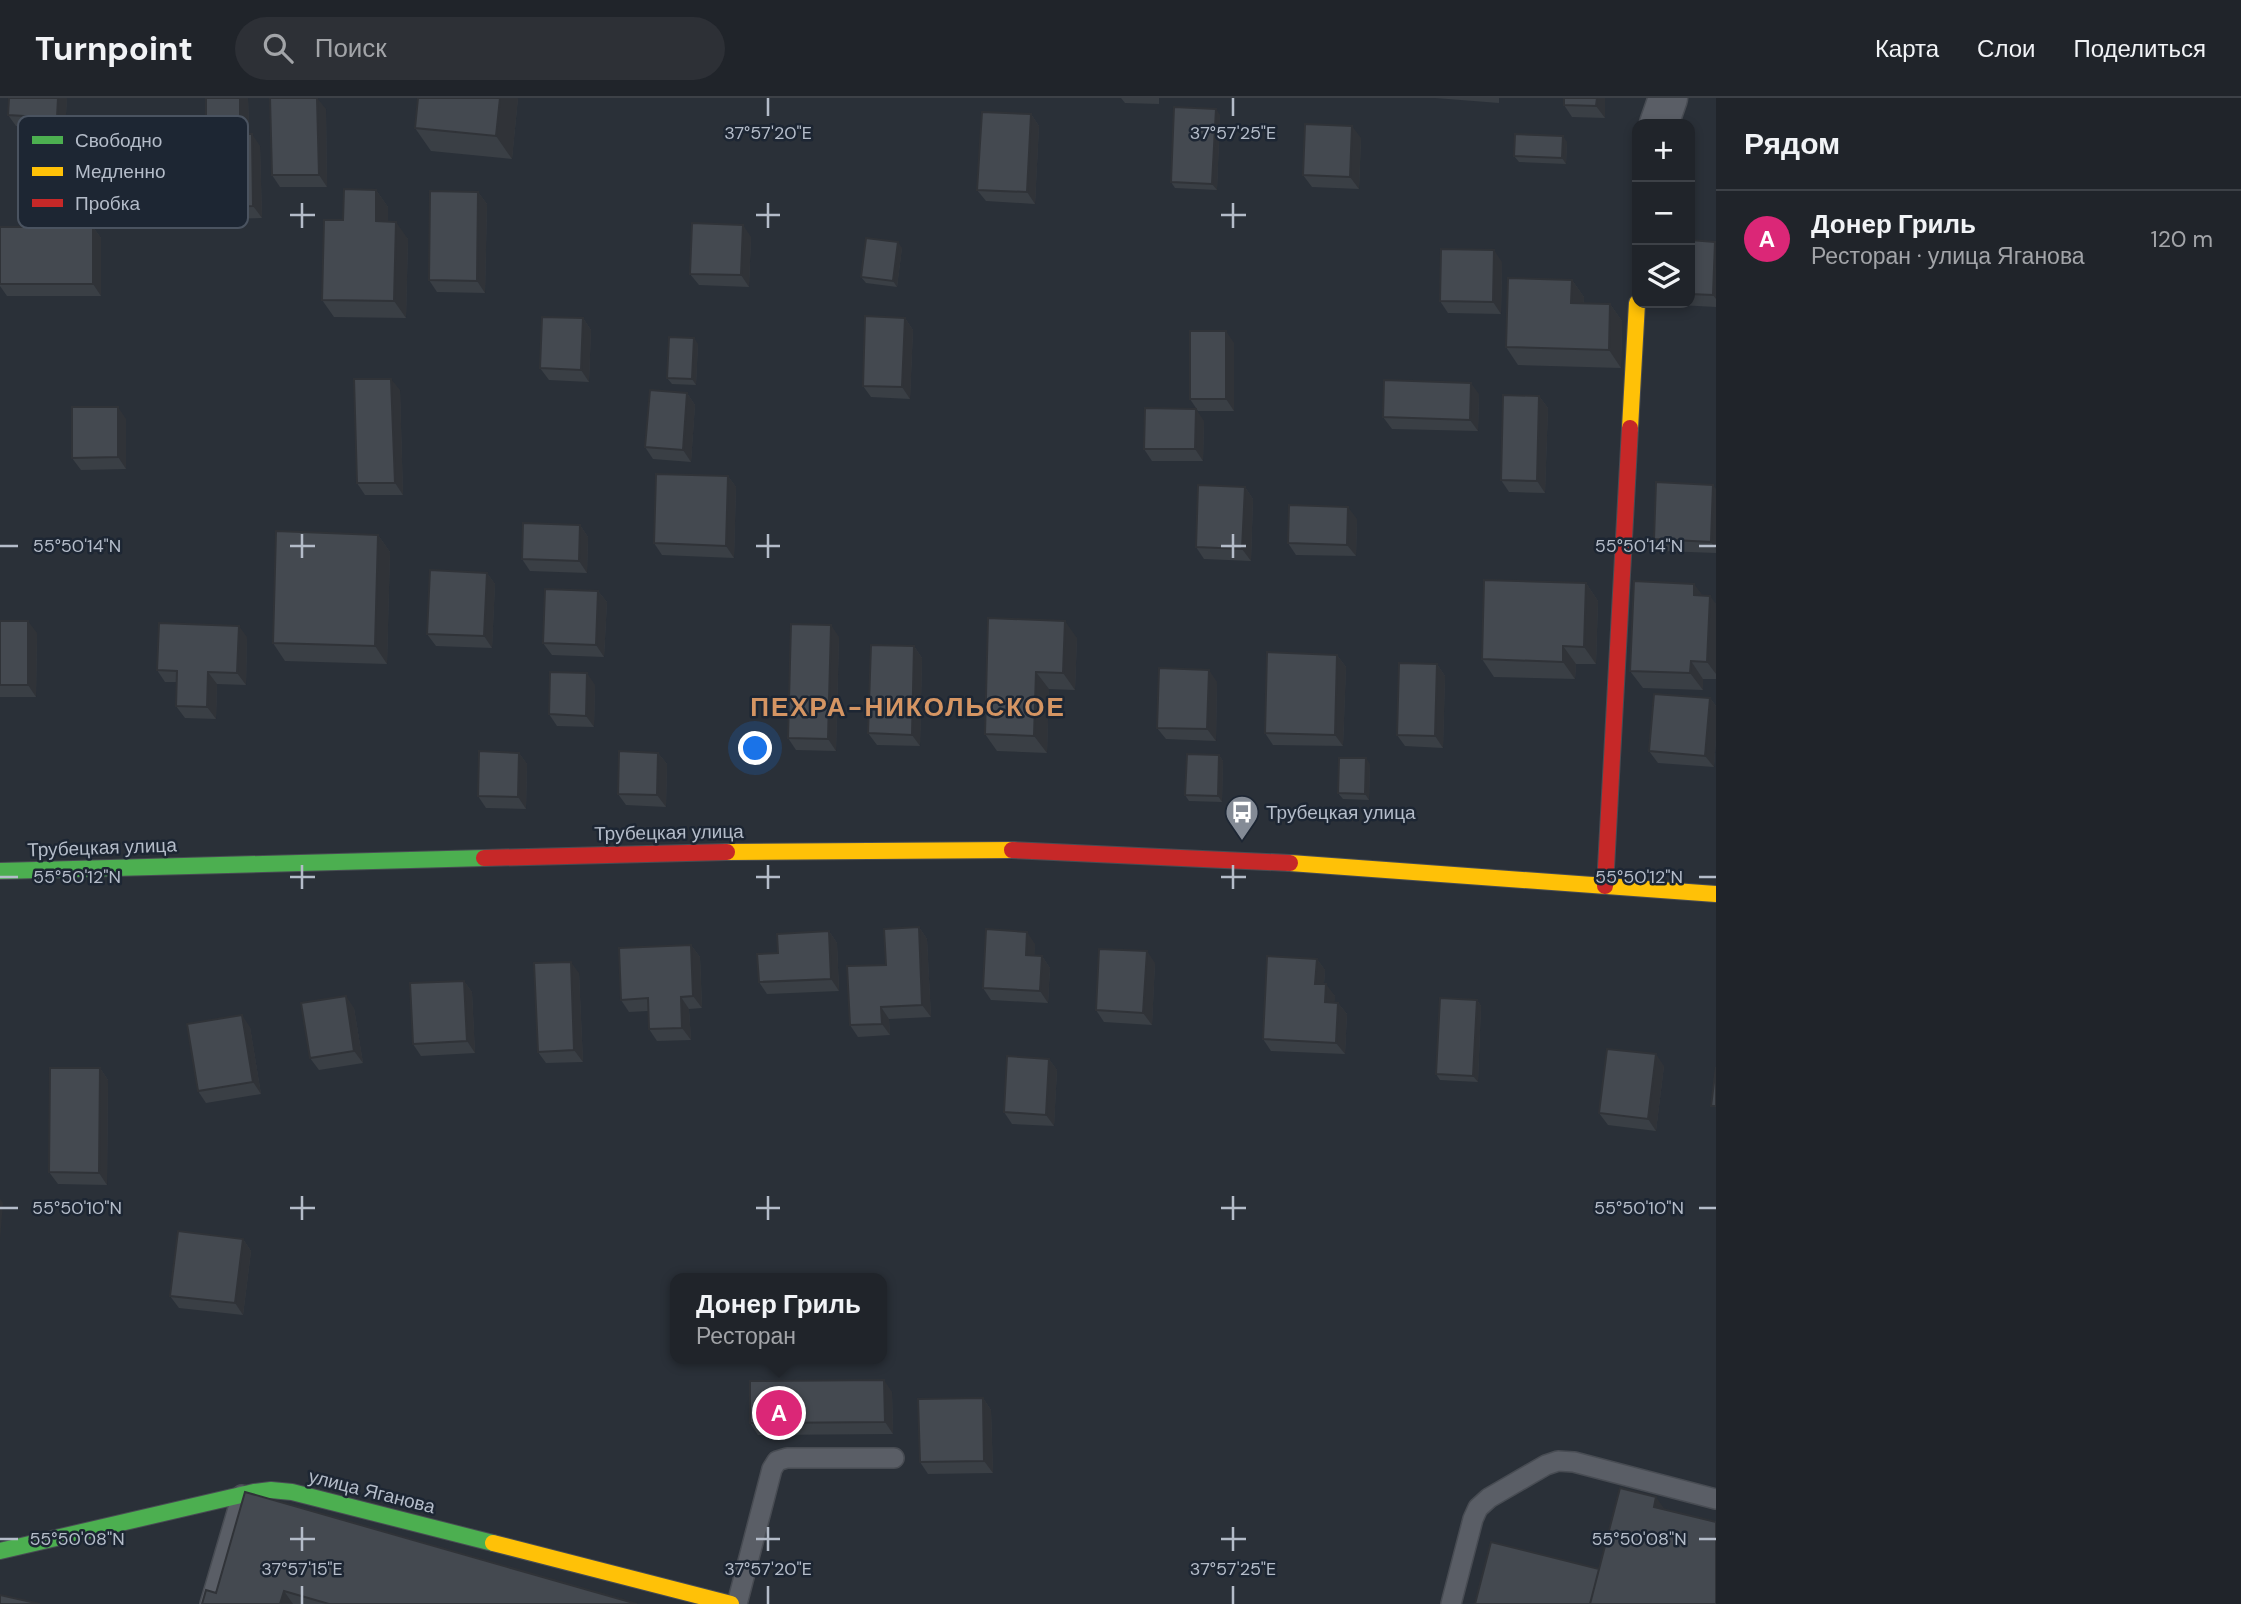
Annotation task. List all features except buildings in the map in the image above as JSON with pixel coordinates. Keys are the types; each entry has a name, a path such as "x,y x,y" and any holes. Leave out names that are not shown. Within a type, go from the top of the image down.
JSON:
{"main road":[{"path":"1605,886 1637,308"},
{"name":"Трубецкая улица","path":"0,871 701,852 1016,850 1242,860 1716,894"},
{"name":"улица Яганова","path":"0,1551 242,1494 271,1490 292,1492 731,1604"}],"street":[{"path":"1661,119 1668,98"}],"lane":[{"path":"737,1604 772,1469 777,1461 787,1458 894,1458"},
{"path":"1451,1604 1478,1508 1489,1498 1546,1465 1558,1461 1573,1462 1716,1499"},
{"path":"210,1604 242,1494"}],"traffic: fast":[{"path":"0,871 484,858"},
{"path":"0,1551 271,1490 292,1492 493,1543"}],"traffic: slow":[{"path":"1630,428 1637,308"},
{"path":"727,852 1012,850"},
{"path":"1290,863 1716,894"},
{"path":"493,1543 731,1604"}],"traffic: jam":[{"path":"1605,886 1630,428"},
{"path":"1012,850 1290,863"},
{"path":"484,858 727,852"}],"place":[{"name":"Трубецкая улица","path":"1242,842"},
{"name":"Донер Гриль","path":"779,1413"}],"district":[{"name":"ПЕХРА-НИКОЛЬСКОЕ","path":"908,707"}]}
